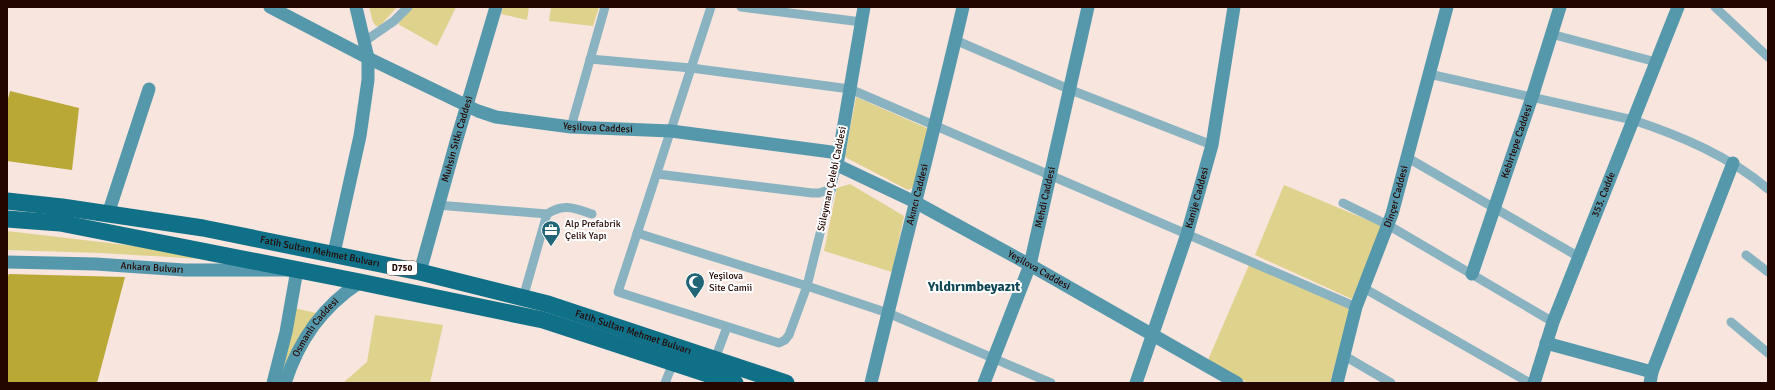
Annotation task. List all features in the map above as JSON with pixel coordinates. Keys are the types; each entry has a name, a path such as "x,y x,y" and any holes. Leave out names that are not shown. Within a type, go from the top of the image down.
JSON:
{"highway":[{"name":"Fatih Sultan Mehmet Bulvarı","path":"7,201 62,206 203,228 420,272 548,304 786,383"},
{"name":"Fatih Sultan Mehmet Bulvarı","path":"7,219 60,223 360,282 543,320 735,383"}],"street":[{"name":"Yeşilova Caddesi","path":"270,7 368,58 467,106 496,117 571,127 671,131 838,159 1153,334 1237,383"},
{"path":"334,254 360,136 368,80 368,58 356,7"},
{"path":"364,41 394,21 408,7"},
{"name":"Muhsin Sıtkı Caddesi","path":"420,272 496,7"},
{"path":"571,127 605,7"},
{"path":"711,7 618,292 727,327 715,359"},
{"path":"741,7 862,22"},
{"name":"Süleyman Çelebi Caddesi","path":"727,327 780,343 789,335 807,286 832,189 864,7"},
{"name":"Akıncı Caddesi","path":"871,383 963,7"},
{"name":"Mehdi Caddesi","path":"984,383 1030,265 1071,90 1088,7"},
{"name":"Dinçer Caddesi","path":"1336,383 1362,287 1388,225 1408,158 1447,7"},
{"name":"Kebirtepe Caddesi","path":"1472,274 1532,98 1560,7"},
{"name":"353. Cadde","path":"1534,383 1553,322 1678,7"},
{"path":"1715,7 1768,56"},
{"name":"Kanije Caddesi","path":"1136,383 1187,234 1212,145 1218,114 1231,8"},
{"path":"1551,34 1656,62"},
{"path":"955,40 1071,90 1212,145"},
{"path":"590,59 691,68 850,89 1356,307"},
{"path":"1430,74 1633,120 1671,134 1733,163 1768,189"},
{"path":"108,214 149,89"},
{"path":"1408,158 1579,257"},
{"path":"1546,343 1651,378 1733,163"},
{"path":"657,174 812,193 819,193 832,189"},
{"path":"1343,203 1388,225 1553,322"},
{"path":"438,205 547,214 555,209 565,207 592,214"},
{"path":"523,298 547,214"},
{"path":"637,233 888,313 1051,383"},
{"path":"1746,255 1768,272"},
{"name":"Ankara Bulvarı","path":"7,262 96,264 184,270 297,270"},
{"name":"Osmanlı Caddesi","path":"273,383 286,332 297,270"},
{"name":"Osmanlı Caddesi","path":"285,383 295,356 309,330 326,311 351,288 360,282"},
{"path":"1362,287 1530,383"},
{"path":"1731,322 1768,352"},
{"path":"1344,355 1391,383"},
{"path":"666,383 673,363"}],"shaded area":[{"path":"369,7 397,7 380,26 376,26 373,22"},
{"path":"413,7 456,7 437,46 398,24"},
{"path":"503,7 529,7 527,20 501,14"},
{"path":"551,7 599,7 593,26 549,21"},
{"path":"10,91 79,108 72,170 7,161 7,103"},
{"path":"856,97 929,129 914,187 908,190 845,157"},
{"path":"850,184 904,216 892,272 824,251 837,188"},
{"path":"1284,185 1382,226 1352,299 1255,255"},
{"path":"7,231 143,247 203,259 100,253 7,250"},
{"path":"1249,265 1350,309 1330,383 1248,383 1208,360"},
{"path":"9,274 125,277 97,383 7,383 7,278"},
{"path":"294,308 316,313 293,347 281,374"},
{"path":"375,315 443,325 430,383 343,383 367,362"}],"place":[{"name":"Alp Prefabrik Çelik Yapı","path":"551,247"},
{"name":"Yeşilova Site Camii","path":"695,299"}],"district":[{"name":"Yıldırımbeyazıt","path":"974,286"}]}
